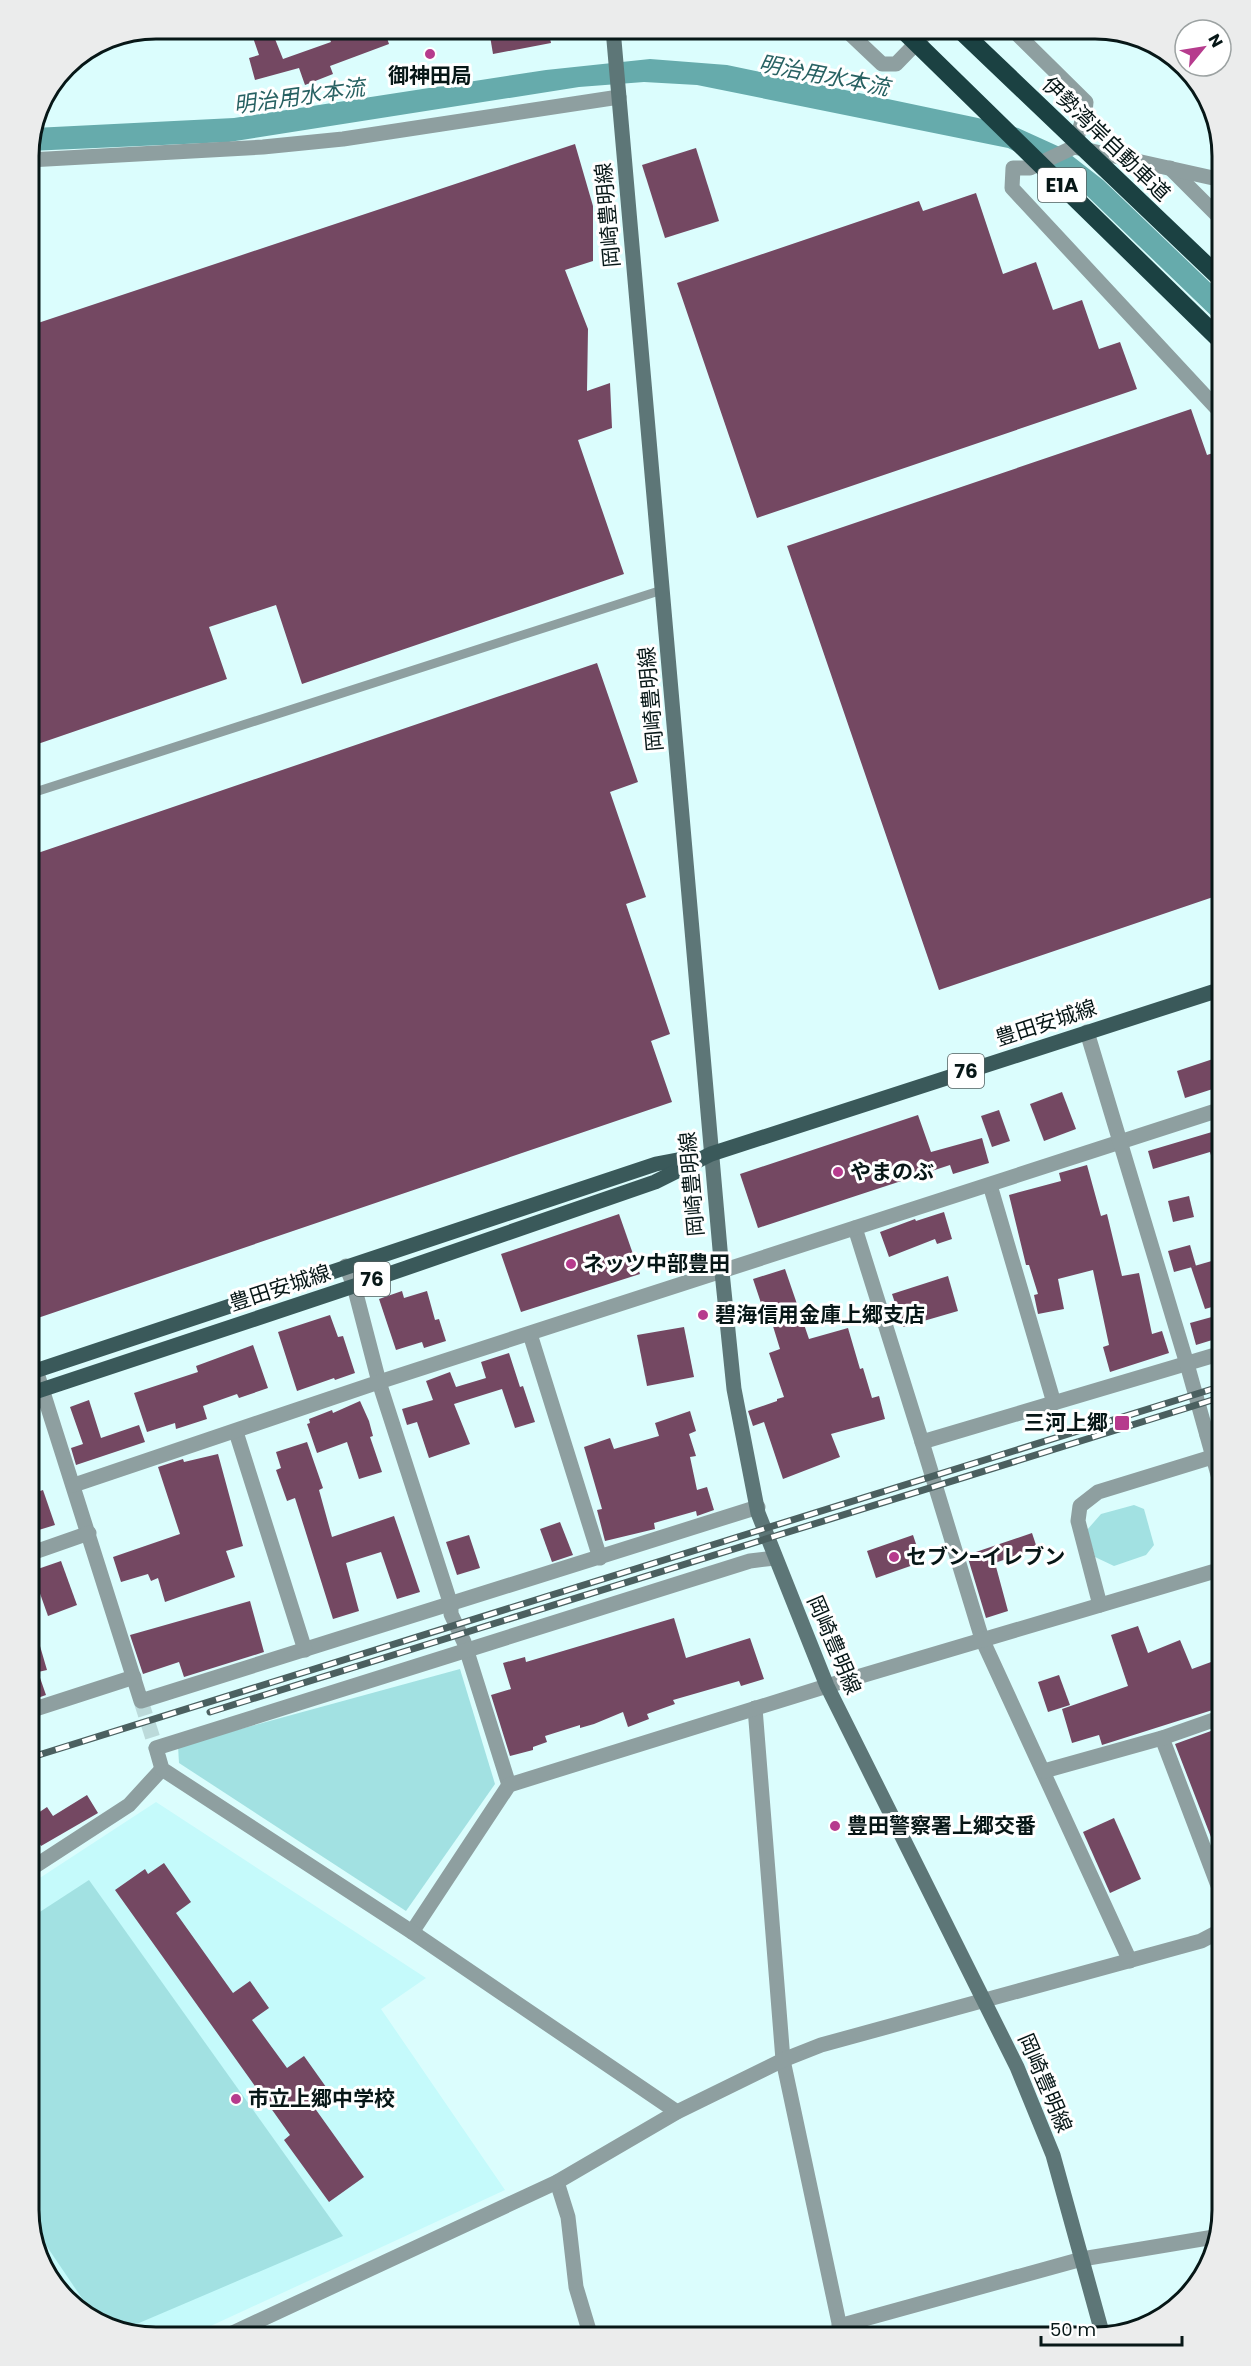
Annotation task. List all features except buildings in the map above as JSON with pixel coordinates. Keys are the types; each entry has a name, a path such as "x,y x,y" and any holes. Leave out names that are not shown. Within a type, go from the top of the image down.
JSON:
{"highway":[{"name":"E1A","path":"912,39 1212,332"},
{"name":"伊勢湾岸自動車道","path":"969,39 1212,270"}],"main road":[{"name":"岡崎豊明線","path":"614,39 722,1272 734,1389 758,1507 775,1558 828,1686 1017,2067 1053,2155 1100,2327"},
{"name":"豊田安城線","path":"39,1370 656,1164 711,1154 1212,992"},
{"name":"豊田安城線","path":"39,1390 354,1286 655,1182 711,1154"}],"street":[{"path":"856,39 882,64 896,64 920,39"},
{"path":"1022,39 1086,102 1086,112 1072,148"},
{"path":"39,159 263,147 343,139 448,125 618,93"},
{"path":"1212,178 1072,148 1030,168 1013,168 1012,188 1212,403"},
{"path":"1170,168 1212,210"},
{"path":"1086,1032 1187,1364 1212,1425"},
{"path":"74,1485 380,1382 1212,1113"},
{"path":"990,1185 1053,1402"},
{"path":"855,1228 982,1639 1130,1961"},
{"path":"346,1266 354,1286 380,1382 451,1605 451,1614 467,1651 509,1785"},
{"path":"530,1334 600,1558"},
{"path":"922,1442 1212,1356"},
{"path":"39,1398 74,1485 141,1701 758,1507"},
{"path":"236,1432 305,1650"},
{"path":"1100,1605 1077,1521 1080,1506 1098,1492 1212,1457"},
{"path":"39,1550 89,1533"},
{"path":"676,2112 412,1932 162,1769 156,1748 750,1561 775,1558"},
{"path":"412,1932 509,1785 982,1639 1212,1572"},
{"path":"39,1707 134,1677"},
{"path":"755,1708 783,2060 840,2327"},
{"path":"1044,1771 1162,1738 1212,1720"},
{"path":"1162,1738 1212,1870"},
{"path":"39,1863 129,1805 162,1769"},
{"path":"245,2327 557,2182 676,2112 783,2060 821,2045 1130,1961 1201,1941 1212,1935"},
{"path":"557,2182 568,2217 576,2287 588,2327"},
{"path":"858,2327 1082,2259 1209,2238"}],"lane":[{"path":"39,791 662,590"}],"shaded area":[{"path":"650,59 727,65 1018,128 1062,148 1103,180 1212,284 1212,316 1083,192 1053,170 1008,148 697,85 644,82 579,87 229,142 39,151 43,128 234,118 546,70"},
{"path":"1134,1505 1144,1509 1154,1545 1146,1555 1114,1566 1095,1557 1087,1530 1101,1514"},
{"path":"460,1669 495,1784 406,1911 179,1763 178,1746"},
{"name":"市立上郷中学校","path":"156,1802 426,1978 381,2009 505,2190 209,2327 133,2325 111,2318 85,2303 63,2281 48,2255 39,2217 39,1878"},
{"path":"89,1880 343,2236 134,2325 111,2318 85,2303 43,2241 39,2217 39,1912"}],"tunnel":[{"path":"141,1701 156,1748"}],"railway":[{"path":"39,1755 1212,1389"},
{"path":"210,1712 1212,1400"}],"place":[{"name":"御神田局","path":"430,54"},
{"name":"やまのぶ","path":"838,1172"},
{"name":"ネッツ中部豊田","path":"571,1264"},
{"name":"碧海信用金庫上郷支店","path":"703,1315"},
{"name":"三河上郷","path":"1122,1423"},
{"name":"セブン-イレブン","path":"894,1557"},
{"name":"豊田警察署上郷交番","path":"835,1826"},
{"name":"市立上郷中学校","path":"236,2099"}],"water label":[{"name":"明治用水本流","path":"824,75"},
{"name":"明治用水本流","path":"299,96"}]}
